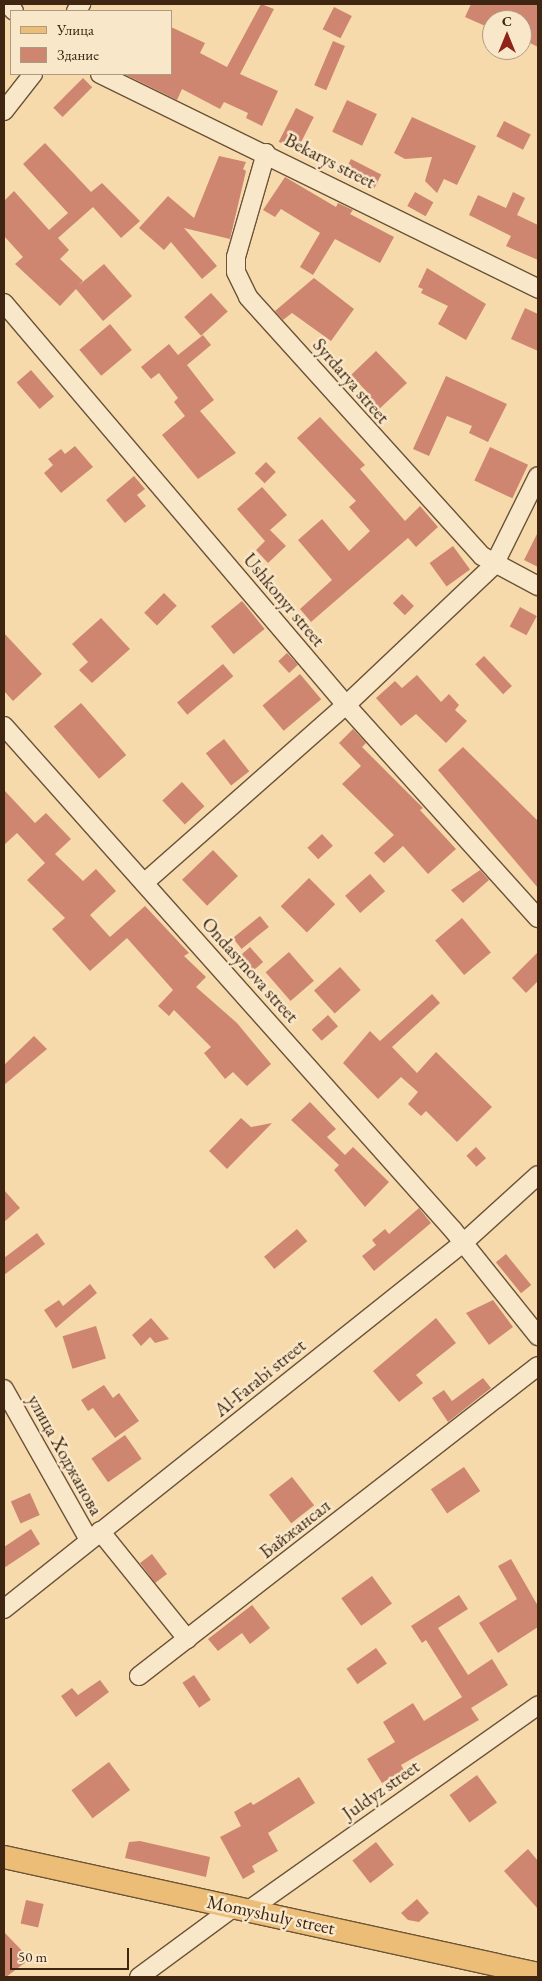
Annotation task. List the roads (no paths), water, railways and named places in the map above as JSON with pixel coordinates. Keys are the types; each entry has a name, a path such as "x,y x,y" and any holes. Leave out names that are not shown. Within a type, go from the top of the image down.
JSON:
{"main road":[{"name":"Momyshuly street","path":"4,1857 538,1974"}],"street":[{"path":"4,112 32,75"},
{"name":"Bekarys street","path":"102,75 266,153 538,289"},
{"name":"Syrdarya street","path":"266,153 239,240 236,272 240,284 408,478 494,565 538,586"},
{"name":"Ushkonyr street","path":"4,303 346,705 538,918"},
{"path":"144,883 346,705 494,565 538,476"},
{"name":"Ondasynova street","path":"4,726 463,1243"},
{"name":"Al-Farabi street","path":"4,1609 463,1243 538,1175"},
{"path":"463,1243 538,1336"},
{"name":"Байжансал","path":"140,1676 538,1366"},
{"name":"улица Ходжанова","path":"4,1389 95,1536"},
{"path":"95,1536 186,1639"},
{"name":"Juldyz street","path":"138,1977 242,1909 538,1705"}]}
